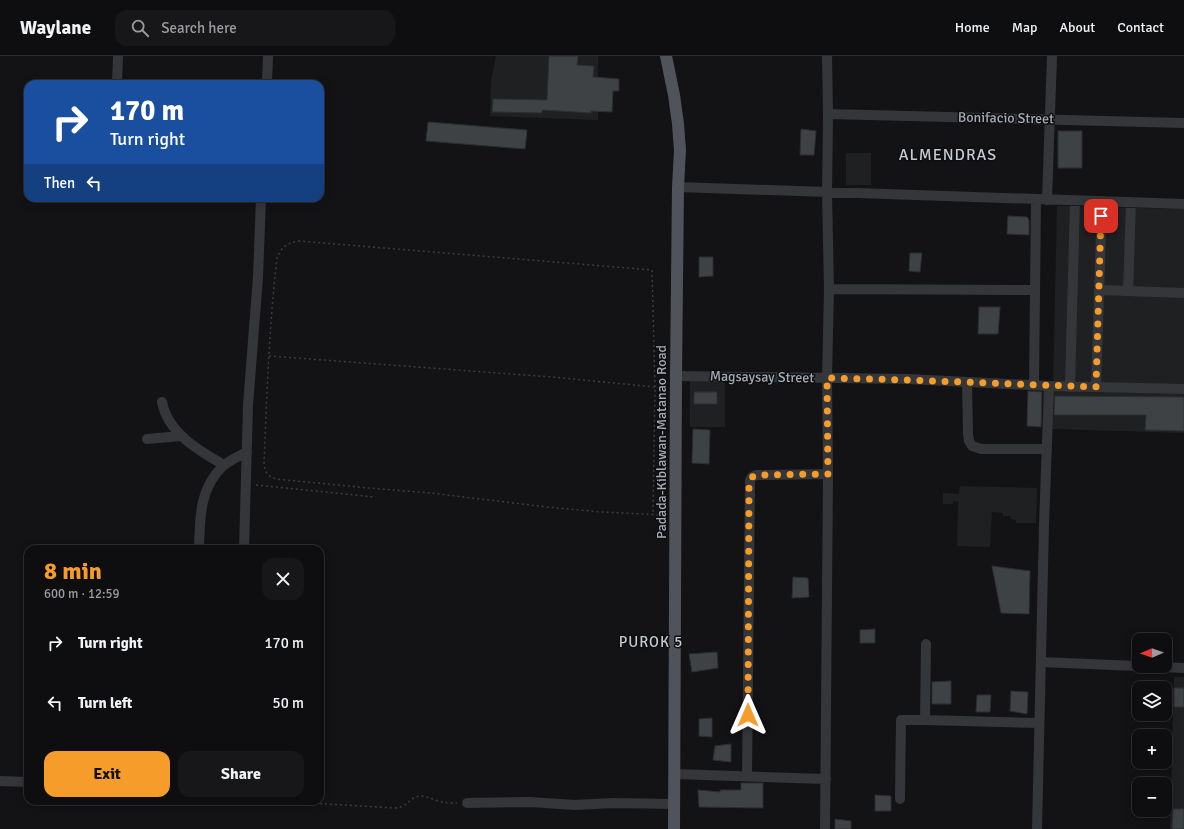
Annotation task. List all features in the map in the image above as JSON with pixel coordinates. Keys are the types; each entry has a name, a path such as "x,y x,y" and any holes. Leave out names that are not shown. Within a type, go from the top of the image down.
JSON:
{"main road":[{"name":"Padada-Kiblawan-Matanao Road","path":"666,56 674,95 680,150 678,187 676,376 674,829"}],"street":[{"path":"117,80 118,56"},
{"path":"267,80 268,56"},
{"path":"825,829 828,474 827,378 829,290 827,56"},
{"path":"1047,200 1052,56"},
{"name":"Bonifacio Street","path":"828,114 1184,123"},
{"path":"678,187 1184,204"},
{"path":"1034,385 1036,199"},
{"path":"1070,386 1075,201"},
{"path":"1096,387 1102,201"},
{"path":"244,545 250,366 258,277 261,202"},
{"path":"1128,291 1131,202"},
{"path":"829,290 1035,290"},
{"path":"1099,290 1184,293"},
{"name":"Magsaysay Street","path":"676,376 827,378 1184,389"},
{"path":"968,382 968,434 969,441 972,446 981,449 1047,449"},
{"path":"1037,829 1049,386"},
{"path":"162,402 168,421 182,436 202,452 224,466"},
{"path":"147,439 182,436"},
{"path":"199,545 202,499 207,487 224,466 247,452"},
{"path":"747,776 750,480 756,475 828,474"},
{"path":"924,720 926,644"},
{"path":"1042,662 1184,668"},
{"path":"900,799 901,720 1039,723"},
{"path":"675,774 826,779"},
{"path":"0,781 24,782"},
{"path":"467,803 530,802 575,805 613,803 674,804"}],"path":[{"path":"653,514 655,387 652,270 299,241 291,242 280,250 277,258 271,316 264,463 264,470 271,477 368,488 431,493 548,507 602,512 676,515"},
{"path":"269,356 552,377 655,387"},
{"path":"246,484 374,497"},
{"path":"324,804 395,808 402,807 420,796 426,796 448,803 467,803"}],"shaded area":[{"path":"496,56 598,56 598,120 490,116 491,81"},
{"path":"846,153 871,153 871,185 846,185"},
{"path":"1057,206 1184,209 1184,433 1052,429"},
{"path":"690,381 725,381 725,427 690,427"},
{"path":"960,486 1037,488 1036,523 1016,523 1016,520 1011,519 1010,516 1003,516 1003,513 992,512 990,547 957,546 958,502 953,501 953,504 943,504 943,493 959,494"},
{"path":"1174,677 1184,677 1184,829 1170,829 1170,817 1172,817"}],"building":[{"path":"549,56 578,56 577,65 594,66 593,77 619,79 619,91 613,91 612,112 591,111 591,113 542,110 542,113 492,112 493,99 547,100"},
{"path":"428,122 527,130 525,149 426,141"},
{"path":"801,129 816,131 814,155 800,155"},
{"path":"1058,131 1082,131 1082,168 1058,168"},
{"path":"1008,216 1027,217 1029,220 1029,235 1007,234"},
{"path":"910,253 922,253 920,272 909,271"},
{"path":"699,257 713,257 713,276 699,277"},
{"path":"979,307 1000,307 998,334 978,334"},
{"path":"1028,391 1042,392 1041,427 1027,426"},
{"path":"694,392 717,392 717,404 694,404"},
{"path":"1055,396 1184,397 1184,431 1145,430 1146,415 1054,415"},
{"path":"693,429 710,430 709,464 692,463"},
{"path":"992,566 1030,571 1029,614 1001,613"},
{"path":"793,577 808,578 809,597 792,598"},
{"path":"875,629 875,643 860,643 860,630"},
{"path":"717,652 718,668 692,672 689,654"},
{"path":"951,681 951,704 932,704 932,682"},
{"path":"1174,688 1184,688 1184,707 1174,707"},
{"path":"1011,691 1028,692 1027,714 1010,711"},
{"path":"977,695 991,695 990,712 976,712"},
{"path":"712,718 712,737 699,736 699,719"},
{"path":"731,744 731,762 713,760 715,746"},
{"path":"741,783 763,783 763,808 699,807 698,790 720,792 720,790 741,790"},
{"path":"875,795 891,796 891,811 875,811"},
{"path":"1173,809 1184,809 1184,829 1172,829"},
{"path":"835,819 851,821 851,829 835,829"}],"district":[{"name":"ALMENDRAS","path":"948,155"},
{"name":"PUROK 5","path":"651,642"}],"route":[{"path":"748,715 749,484 752,477 756,475 828,474 827,378 1096,387 1101,216"}]}
